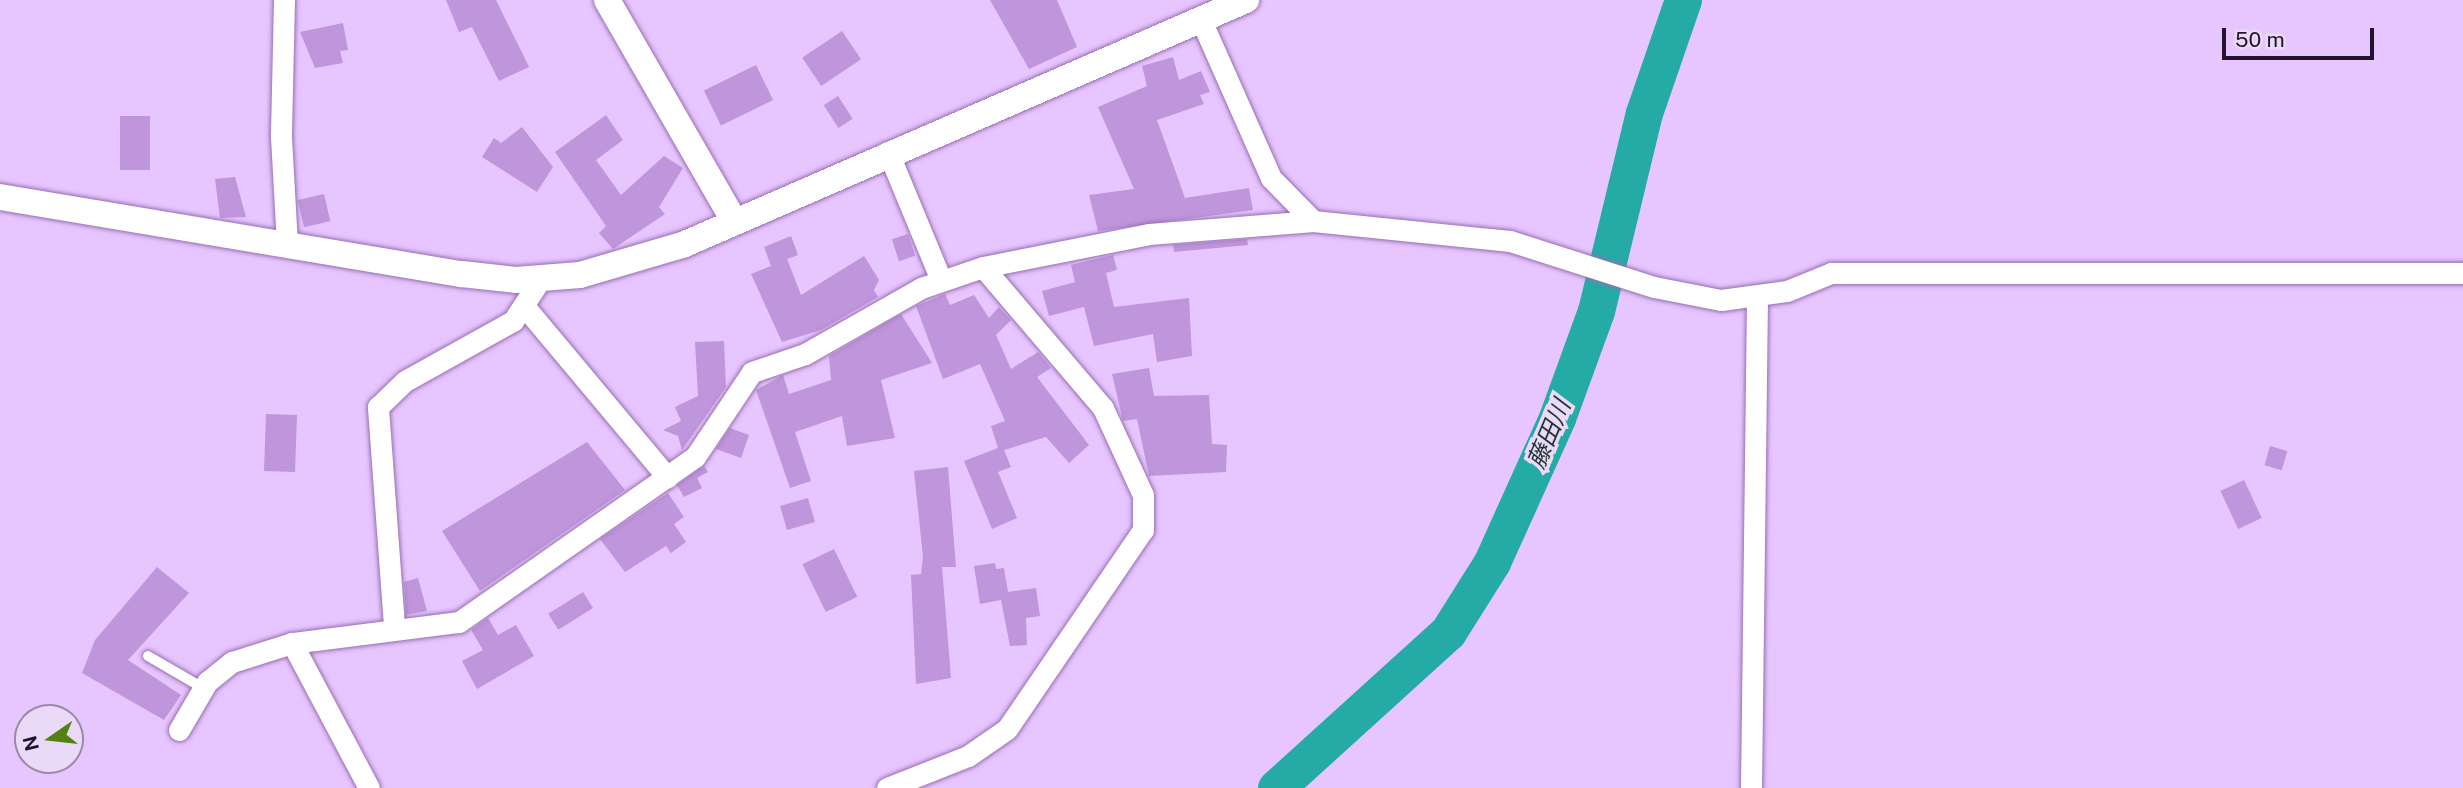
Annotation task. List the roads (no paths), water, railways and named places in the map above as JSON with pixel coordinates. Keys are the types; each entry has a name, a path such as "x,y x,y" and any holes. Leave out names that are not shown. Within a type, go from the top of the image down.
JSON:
{"street":[{"path":"284,0 281,137 287,243"},
{"path":"607,0 734,221"},
{"path":"0,197 462,274 540,279 648,259 888,152 1246,0"},
{"path":"1202,20 1271,178 1313,221"},
{"path":"888,152 941,280"},
{"path":"179,730 203,688 232,662 292,643 394,626 459,622 667,477 704,448 751,372 805,354 941,280 983,267 1149,234 1313,221 1543,249 1654,287 1721,300 1757,297 1830,274 2463,273"},
{"path":"887,788 968,756 1007,729 1143,530 1143,495 1103,408 983,267"},
{"path":"394,626 378,407 405,381 503,328 526,307 540,279"},
{"path":"1751,788 1757,297"},
{"path":"526,307 667,477"},
{"path":"292,643 369,788"}],"lane":[{"path":"148,656 203,688"}],"waterway":[{"name":"藤田川","path":"1276,788 1448,632 1492,562 1557,418 1596,311 1644,113 1683,0"}]}
